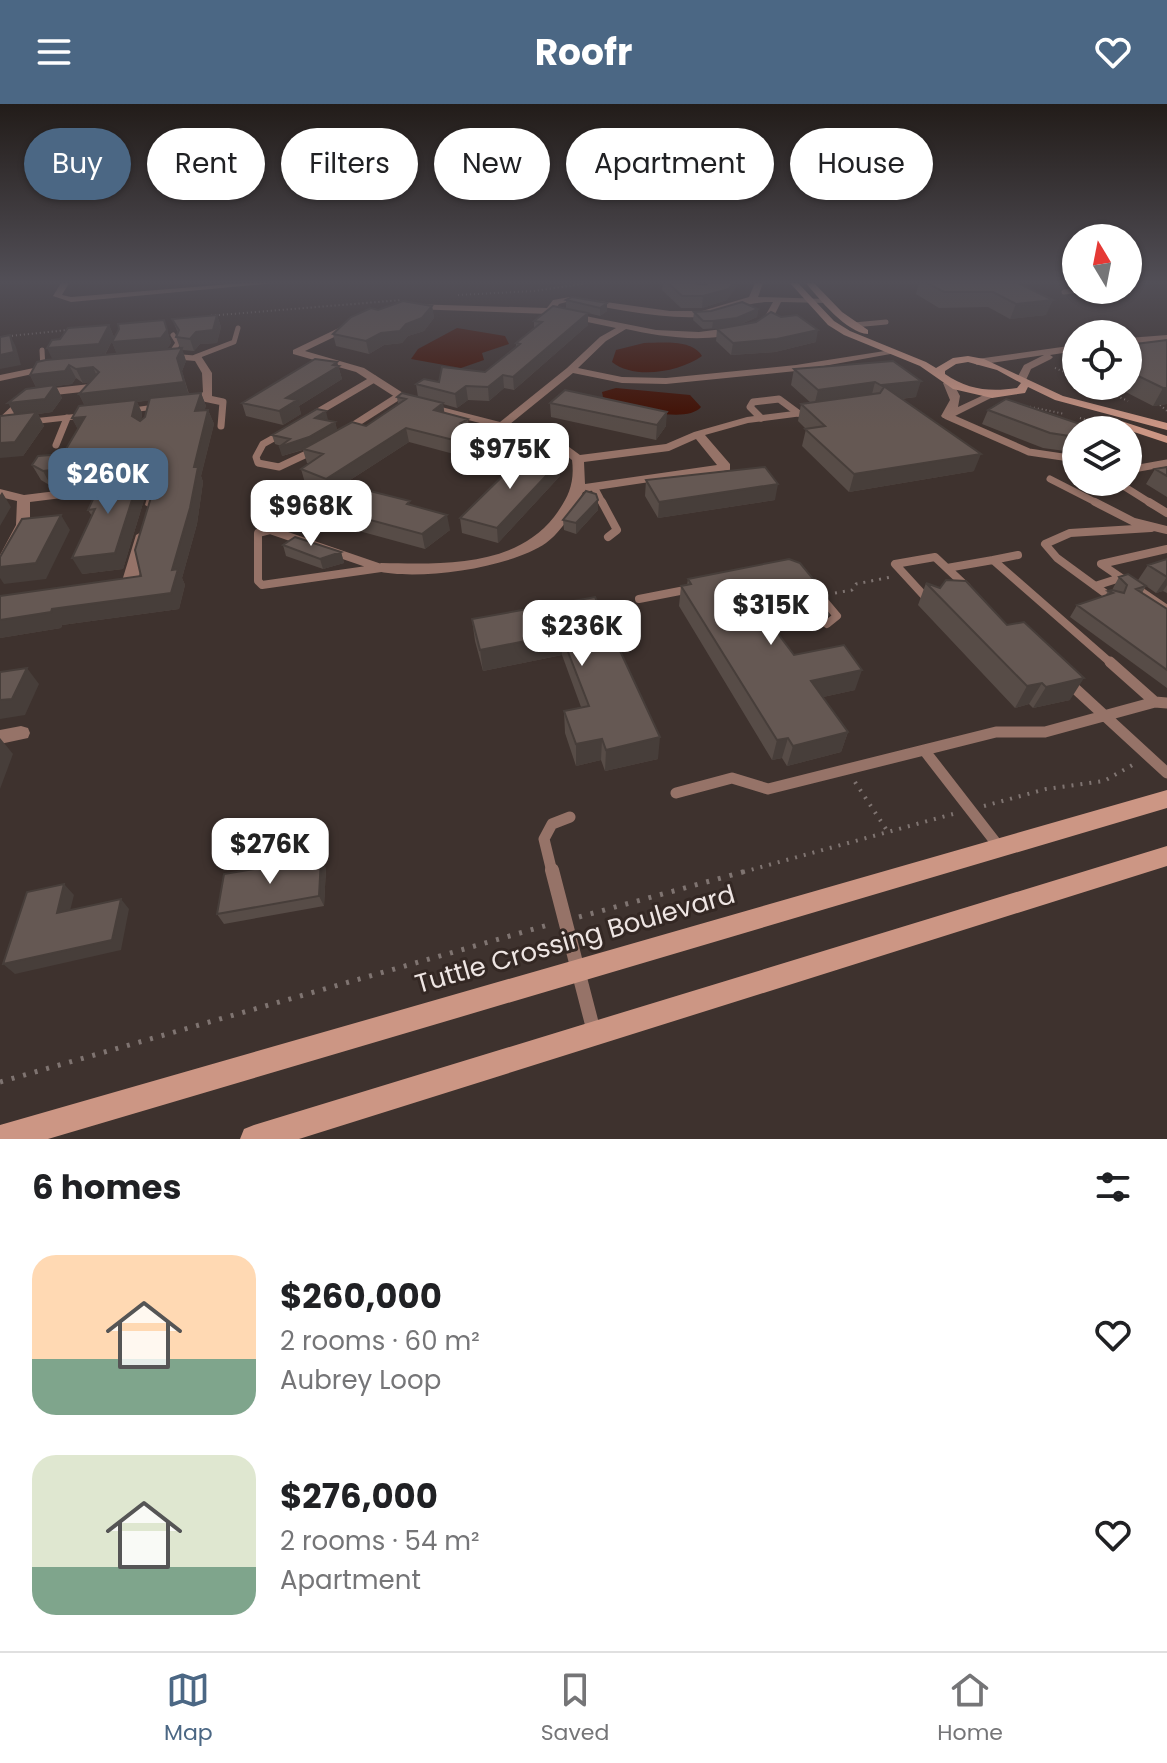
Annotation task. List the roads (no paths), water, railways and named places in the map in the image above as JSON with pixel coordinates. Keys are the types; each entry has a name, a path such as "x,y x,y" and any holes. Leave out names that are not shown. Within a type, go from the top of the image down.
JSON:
{"main road":[{"path":"845,331 864,342 923,364 944,379 992,395 1005,395 1093,416"},
{"path":"865,331 877,338 934,355 1003,367 1057,398 1167,427"},
{"path":"944,379 944,366 964,361"},
{"path":"1005,395 1021,391 1024,380"},
{"path":"1142,433 1167,440"},
{"name":"Tuttle Crossing Boulevard","path":"0,1139 577,968 1167,799"},
{"path":"254,1139 1167,856"}],"street":[{"path":"339,331 296,352 360,370 399,396 434,409 504,424 550,438 578,459 669,447 719,426 833,409"},
{"path":"504,424 571,370 603,339 616,331"},
{"path":"658,331 699,335 729,331"},
{"path":"1142,340 1167,336"},
{"path":"734,372 853,351 864,342"},
{"path":"1024,380 1027,367 1058,350"},
{"path":"977,362 1062,350"},
{"path":"571,370 646,381 796,368 891,353"},
{"path":"0,423 149,414 204,398 209,387 207,373 195,357 155,357"},
{"path":"0,378 66,366"},
{"path":"944,379 955,390 956,402 947,416"},
{"path":"947,416 992,395"},
{"path":"579,489 726,467 698,434"},
{"path":"381,568 429,569 513,553 543,538 576,498 579,489 578,459"},
{"path":"0,493 24,499 153,483 157,488 129,584 92,591"},
{"path":"0,569 23,525 24,499"},
{"path":"0,737 21,733"}],"lane":[{"path":"195,357 234,342 237,331"},
{"path":"170,355 178,343 173,335"},
{"path":"1151,339 1167,344"},
{"path":"42,350 43,369"},
{"path":"300,423 374,379"},
{"path":"39,394 99,387"},
{"path":"0,423 31,396"},
{"path":"335,437 399,396"},
{"path":"204,398 223,402 221,426"},
{"path":"761,418 750,407 753,402 779,399 798,413"},
{"path":"947,416 970,429 1062,458"},
{"path":"56,445 67,418"},
{"path":"288,430 263,444 256,457 258,463 274,468 286,465 322,445"},
{"path":"1142,467 1167,463"},
{"path":"1050,479 1151,528 1167,530"},
{"path":"594,487 614,519 617,530 608,537"},
{"path":"1140,496 1167,513"},
{"path":"1113,599 1047,549 1048,540 1098,530 1138,533 1151,528"},
{"path":"270,530 381,568 262,585 258,581 258,533 270,530"},
{"path":"1167,549 1101,564 1167,609"},
{"path":"947,568 1018,555"},
{"path":"930,602 895,564 935,557 980,600"},
{"path":"993,560 1161,702"},
{"path":"1095,586 1120,578"},
{"path":"812,587 837,616 827,624"},
{"path":"639,599 697,588"},
{"path":"1059,674 1167,773"},
{"path":"676,793 732,778 768,789 996,732 1045,732 1161,702"},
{"path":"924,750 1000,848"},
{"path":"570,817 552,824 544,839 594,1032"}]}
